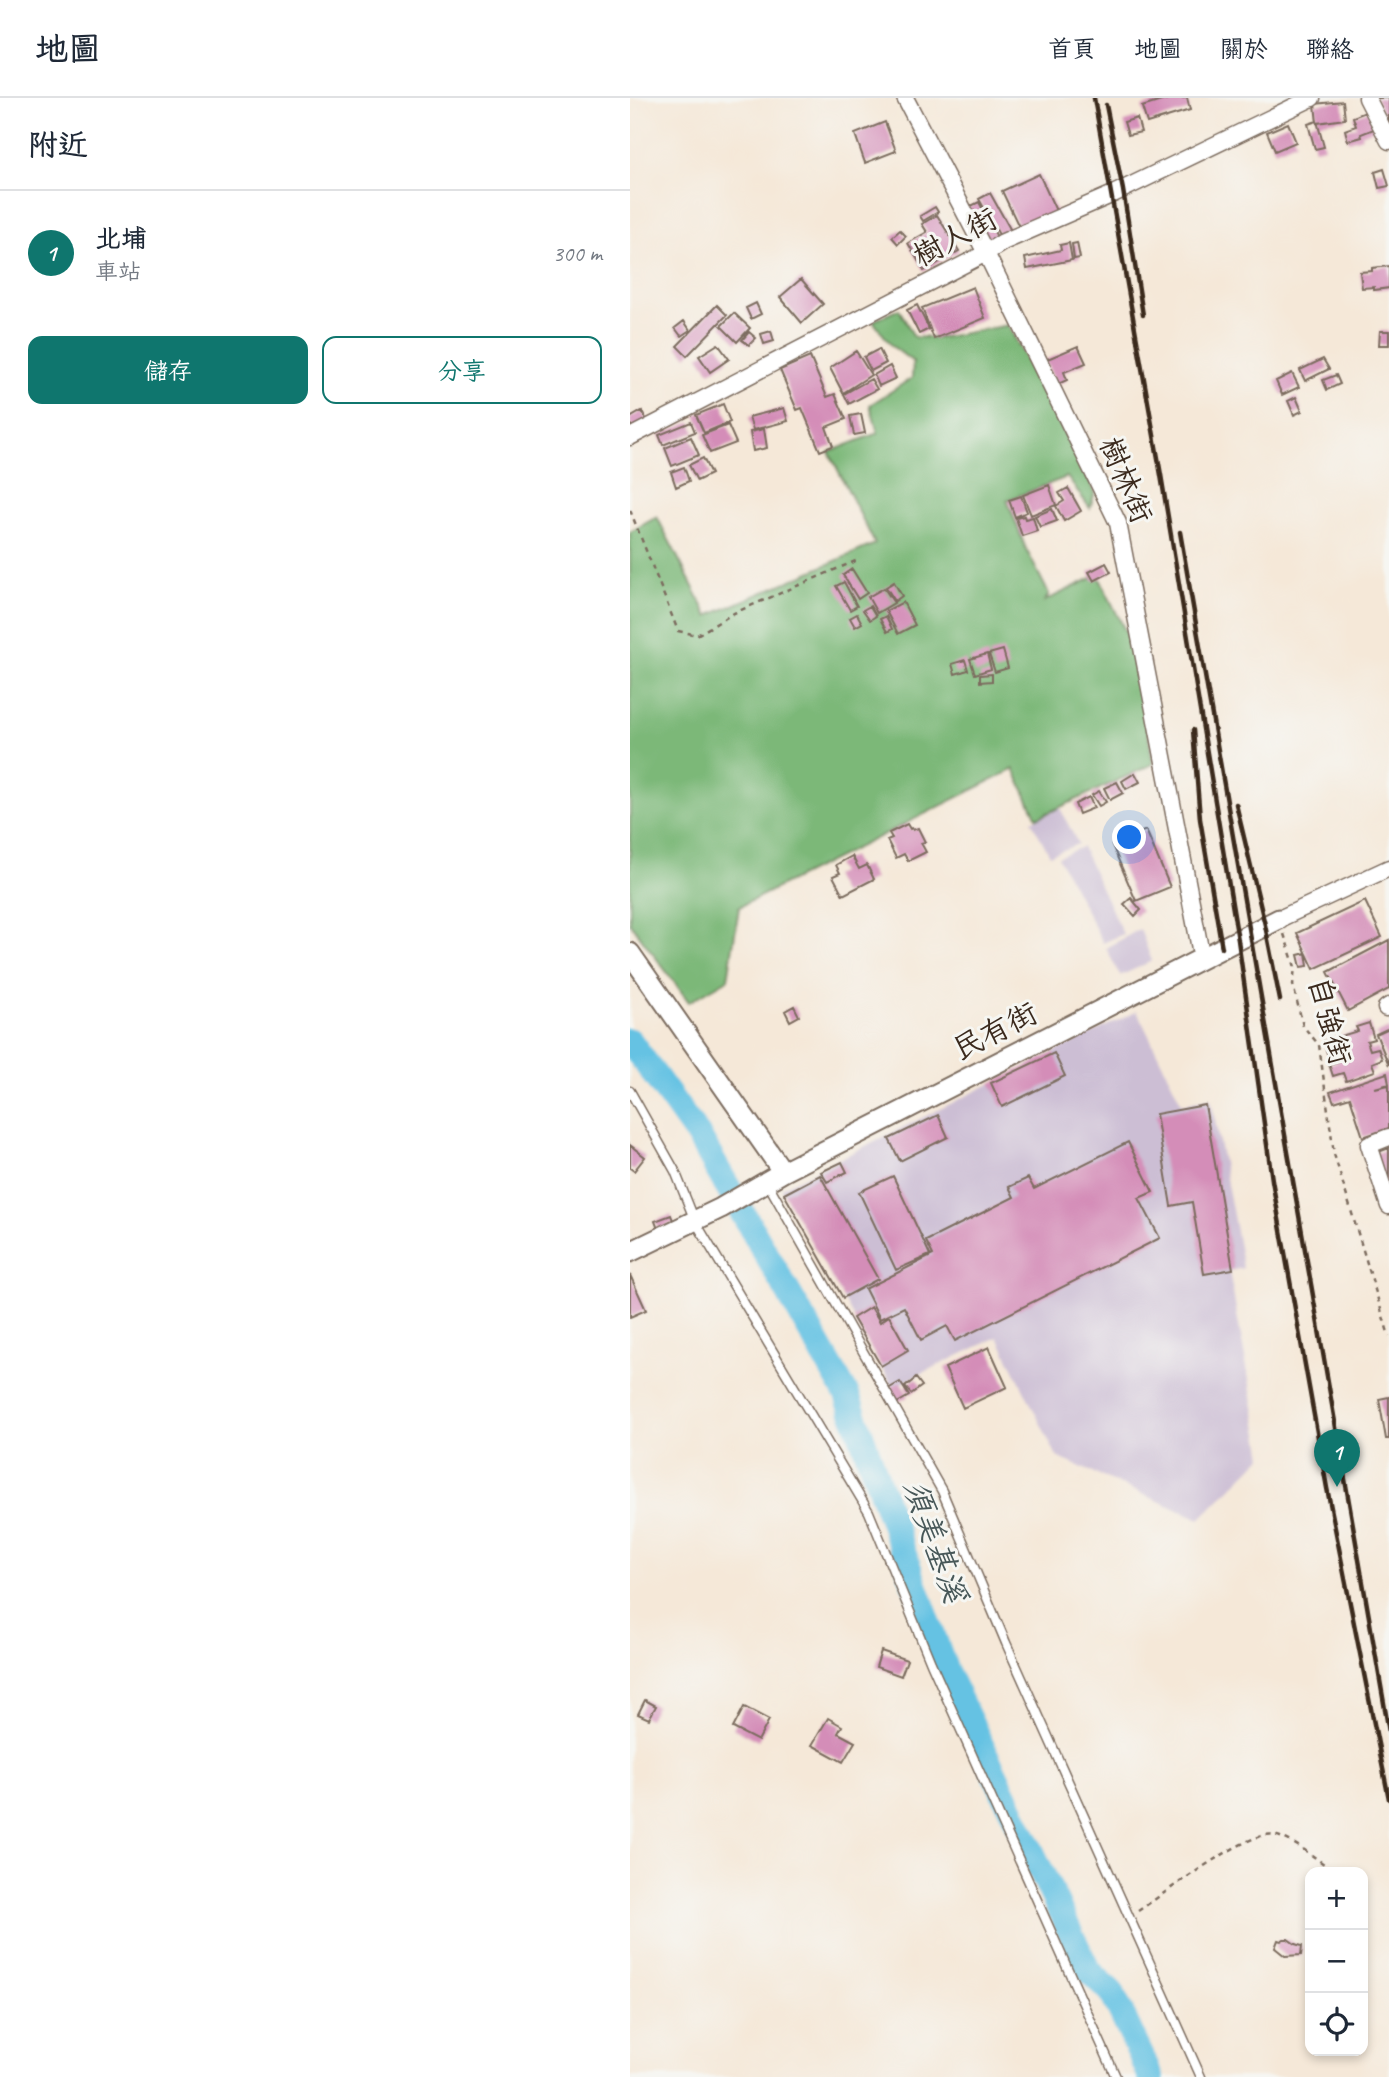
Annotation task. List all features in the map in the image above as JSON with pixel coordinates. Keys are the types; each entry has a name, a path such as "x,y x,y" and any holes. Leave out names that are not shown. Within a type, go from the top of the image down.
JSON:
{"street":[{"name":"樹林街","path":"905,98 986,253 1118,523 1202,959"},
{"name":"樹人街","path":"630,437 1003,242 1111,195 1312,98"},
{"path":"1367,98 1389,141"},
{"name":"民有街","path":"630,1252 721,1209 775,1177 1279,919 1389,868"},
{"path":"630,953 775,1177"},
{"path":"1389,1137 1369,1145 1389,1206"}],"lane":[{"path":"630,1091 676,1171 695,1221 869,1512 931,1664 1116,2077"},
{"path":"775,1177 942,1491 1006,1643 1201,2077"}],"path":[{"path":"630,510 678,631 697,635 734,613 860,559"},
{"name":"自強街","path":"1279,919 1295,967 1293,985 1303,1026 1319,1045 1334,1154 1389,1336"},
{"path":"1129,1917 1231,1849 1261,1835 1273,1834 1329,1867"}],"shaded area":[{"path":"1060,808 1078,844 1050,855 1031,821"},
{"path":"1082,847 1123,934 1103,943 1058,857"},
{"path":"1140,929 1152,961 1120,976 1106,948"},
{"path":"1137,1011 1182,1104 1211,1099 1243,1268 1229,1271 1263,1456 1200,1519 1057,1457 998,1337 893,1387 781,1188"}],"green space":[{"path":"899,309 914,337 939,338 1008,325 1095,492 1090,508 1067,477 1007,500 1026,549 1049,594 1045,601 1096,576 1100,579 1135,651 1153,764 1037,818 1014,769 739,907 728,979 689,1002 630,923 630,532 657,517 708,616 875,544 829,452 878,433 870,405 912,378 913,362 892,346 873,321"}],"building":[{"path":"1171,98 1187,98 1190,110 1147,123 1142,107"},
{"path":"1376,98 1389,98 1389,125"},
{"path":"1343,101 1345,119 1317,123 1315,104"},
{"path":"1368,111 1374,129 1361,134 1362,137 1348,141 1345,130 1356,126 1353,117"},
{"path":"1137,118 1141,132 1128,135 1124,122"},
{"path":"1317,121 1324,147 1315,149 1308,124"},
{"path":"885,122 896,151 865,163 855,134"},
{"path":"1288,123 1296,142 1275,151 1267,132"},
{"path":"1384,169 1389,186 1379,188 1375,172"},
{"path":"1039,174 1057,213 1020,229 1002,191"},
{"path":"990,193 1014,236 1003,242 979,199"},
{"path":"979,202 1000,243 987,250 965,209"},
{"path":"935,207 938,212 923,221 920,216"},
{"path":"937,215 959,251 924,271 908,243 927,232 922,224"},
{"path":"900,230 906,236 898,244 892,237"},
{"path":"1069,243 1072,260 1027,269 1025,258 1061,250 1060,245"},
{"path":"1077,243 1080,258 1074,259 1072,244"},
{"path":"1389,266 1389,288 1362,288 1360,272"},
{"path":"801,279 823,304 802,323 780,297"},
{"path":"973,287 985,318 934,339 922,308"},
{"path":"756,303 761,314 751,319 746,308"},
{"path":"717,305 727,315 687,356 677,346"},
{"path":"917,305 929,329 919,334 907,310"},
{"path":"734,313 750,328 737,342 721,326"},
{"path":"684,321 690,330 681,336 675,328"},
{"path":"771,331 774,341 764,344 761,334"},
{"path":"1380,331 1389,331 1389,345 1379,345"},
{"path":"749,332 756,338 749,345 742,340"},
{"path":"718,344 729,359 710,372 699,356"},
{"path":"1078,346 1086,363 1064,372 1067,380 1056,385 1045,360"},
{"path":"879,349 886,363 871,371 864,357"},
{"path":"856,351 871,375 843,393 830,368"},
{"path":"810,357 827,397 835,394 846,419 826,427 833,446 820,451 802,408 797,410 780,370"},
{"path":"1323,359 1329,369 1305,381 1300,370"},
{"path":"890,366 896,378 879,386 874,375"},
{"path":"1292,373 1299,387 1282,395 1276,381"},
{"path":"1336,375 1340,384 1327,390 1323,380"},
{"path":"871,379 877,389 849,404 844,394"},
{"path":"1296,397 1302,411 1294,415 1288,401"},
{"path":"723,404 730,422 704,433 696,415"},
{"path":"784,408 788,421 753,430 749,417"},
{"path":"642,411 648,423 634,431 630,418"},
{"path":"861,414 865,433 854,435 850,416"},
{"path":"691,422 695,432 663,445 659,435"},
{"path":"728,425 736,443 710,453 702,435"},
{"path":"764,429 767,448 753,451 750,432"},
{"path":"691,437 699,455 672,466 665,448"},
{"path":"703,458 711,474 697,481 689,465"},
{"path":"684,467 689,481 676,487 671,472"},
{"path":"1049,485 1056,505 1031,515 1023,495"},
{"path":"1068,488 1081,511 1064,521 1056,506 1064,501 1059,493"},
{"path":"1021,496 1027,512 1015,517 1009,500"},
{"path":"1052,509 1057,521 1040,527 1035,516"},
{"path":"1024,516 1025,519 1033,517 1037,531 1022,536 1016,518"},
{"path":"1106,563 1111,572 1094,581 1089,572"},
{"path":"852,569 867,593 858,599 843,575"},
{"path":"844,582 857,606 850,610 836,586"},
{"path":"894,582 902,596 895,601 886,587"},
{"path":"884,588 894,603 877,613 868,597"},
{"path":"903,602 915,625 898,634 886,611"},
{"path":"870,606 876,616 870,620 863,610"},
{"path":"857,614 862,623 855,627 850,618"},
{"path":"886,616 892,629 887,632 880,619"},
{"path":"1003,650 1008,668 995,672 989,654"},
{"path":"987,654 991,669 975,674 970,659"},
{"path":"965,660 968,670 955,674 952,664"},
{"path":"992,674 992,681 980,682 980,675"},
{"path":"1135,773 1140,782 1126,789 1122,781"},
{"path":"1117,782 1123,793 1110,800 1104,788"},
{"path":"1099,791 1106,802 1099,806 1092,795"},
{"path":"1089,797 1094,808 1079,814 1075,804"},
{"path":"907,824 910,829 918,828 925,842 921,843 926,852 908,861 904,854 896,858 887,840 892,838 889,833"},
{"path":"1146,830 1170,887 1136,901 1112,845"},
{"path":"852,856 859,869 867,865 874,879 843,895 833,876 840,873 836,865"},
{"path":"1131,898 1141,910 1135,916 1124,904"},
{"path":"1365,901 1382,937 1314,969 1297,933"},
{"path":"1389,940 1389,989 1348,1011 1328,972"},
{"path":"1306,953 1308,966 1301,967 1298,955"},
{"path":"794,1006 799,1016 790,1021 785,1011"},
{"path":"1369,1023 1374,1039 1367,1041 1370,1050 1378,1048 1382,1059 1372,1063 1375,1071 1346,1081 1343,1073 1333,1076 1329,1064 1339,1061 1336,1050 1327,1053 1324,1041 1358,1031 1356,1027"},
{"path":"1389,1028 1389,1065 1376,1034"},
{"path":"1054,1053 1065,1076 1002,1107 991,1083"},
{"path":"1387,1073 1389,1084 1375,1088 1389,1085 1389,1128 1363,1137 1350,1097 1334,1102 1330,1092"},
{"path":"1205,1105 1233,1269 1204,1274 1192,1202 1171,1206 1156,1114"},
{"path":"938,1115 948,1137 900,1161 889,1139"},
{"path":"1128,1142 1153,1192 1139,1198 1160,1238 955,1341 947,1326 921,1340 904,1307 880,1319 865,1289 933,1255 926,1241 1014,1197 1009,1187 1028,1178 1034,1189"},
{"path":"630,1145 645,1157 634,1171 630,1168"},
{"path":"1389,1148 1389,1195 1373,1154"},
{"path":"842,1162 847,1172 827,1182 821,1172"},
{"path":"820,1175 878,1279 843,1298 784,1194"},
{"path":"893,1176 930,1255 896,1270 859,1192"},
{"path":"671,1215 674,1223 658,1229 655,1221"},
{"path":"630,1275 646,1310 630,1317"},
{"path":"871,1307 880,1322 889,1316 908,1350 881,1366 853,1318"},
{"path":"989,1347 1007,1387 963,1408 945,1368"},
{"path":"916,1378 922,1386 911,1394 905,1387"},
{"path":"900,1382 909,1396 897,1403 888,1389"},
{"path":"1389,1397 1389,1439 1386,1439 1379,1399"},
{"path":"881,1651 907,1660 901,1676 876,1667"},
{"path":"645,1700 656,1706 649,1719 638,1714"},
{"path":"744,1707 769,1720 758,1741 733,1728"},
{"path":"828,1718 842,1726 838,1733 855,1742 843,1762 812,1745"},
{"path":"1284,1939 1302,1946 1301,1955 1285,1956 1275,1948 1278,1940"}],"waterway":[{"name":"須美基溪","path":"630,1041 699,1137 847,1395 945,1669 1088,1970 1112,1993 1151,2077"}],"railway":[{"path":"1094,98 1161,475 1238,940 1272,1180 1327,1488 1389,1799"},
{"path":"1106,105 1143,315"},
{"path":"1180,532 1389,1732"},
{"path":"1193,730 1200,819 1222,948"},
{"path":"1236,804 1280,1000"}],"place":[{"name":"北埔","path":"1337,1487"}]}
